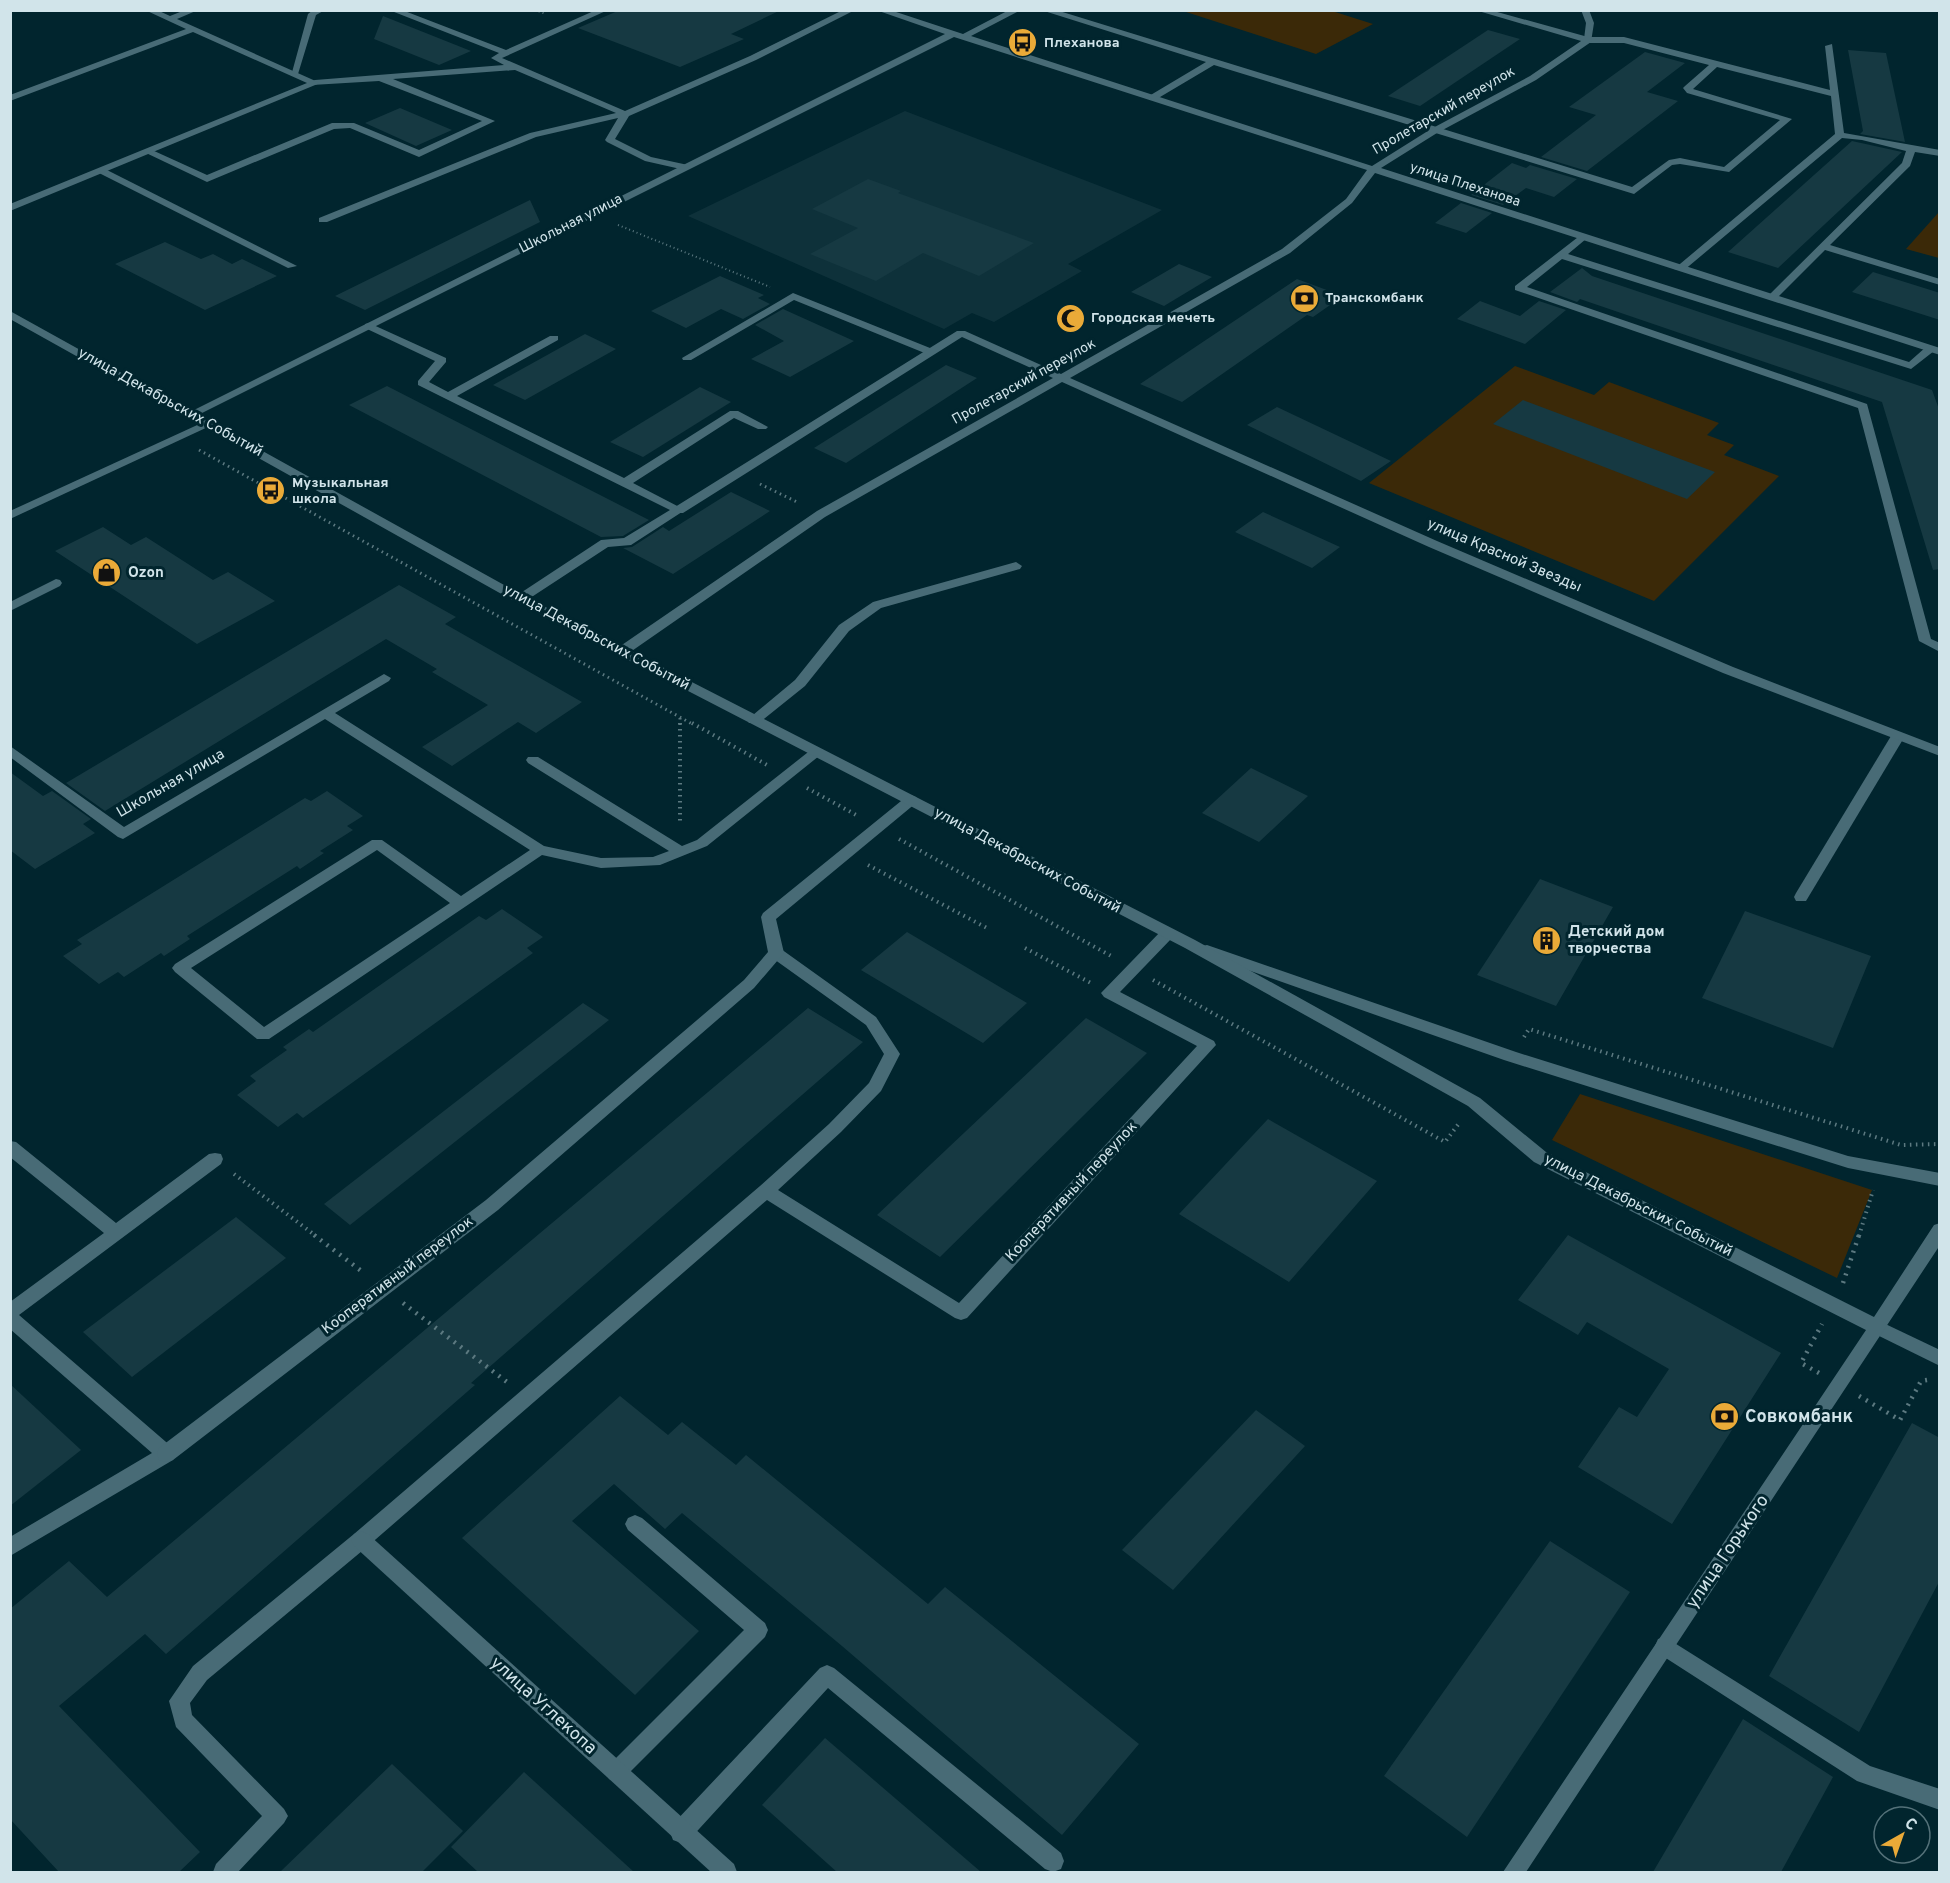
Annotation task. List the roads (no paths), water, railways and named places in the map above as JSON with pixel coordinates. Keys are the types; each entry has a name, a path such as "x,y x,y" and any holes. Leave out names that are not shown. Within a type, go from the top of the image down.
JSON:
{"street":[{"path":"149,10 315,84"},
{"path":"170,19 194,10"},
{"path":"294,74 312,14 321,10"},
{"path":"393,10 506,53"},
{"path":"604,10 495,58 626,114"},
{"path":"323,220 533,135 626,114 753,58 852,10"},
{"name":"улица Плеханова","path":"880,10 1935,350"},
{"path":"963,37 1017,10"},
{"path":"1045,10 1634,191 1670,163 1680,161 1726,170 1787,119 1690,91 1688,88 1715,64"},
{"path":"1479,10 1588,40 1624,40 1835,94"},
{"path":"1585,10 1590,23 1588,40"},
{"path":"10,98 192,30"},
{"name":"Школьная улица","path":"190,415 952,34"},
{"name":"Пролетарский переулок","path":"621,652 821,514 1286,252 1349,201 1373,169 1434,131 1533,78 1588,40"},
{"path":"1829,46 1840,135"},
{"path":"1152,98 1213,62"},
{"path":"10,208 315,84 517,67"},
{"path":"149,152 207,179 332,126 351,126 420,153 490,121 381,78"},
{"path":"626,114 610,140 648,159 685,167"},
{"path":"1679,268 1840,135 1862,137 1911,149 1940,153"},
{"path":"1771,298 1907,164 1911,149"},
{"path":"102,171 292,266"},
{"path":"1582,237 1519,288 1863,406 1925,641 1940,648"},
{"path":"1823,246 1940,282"},
{"path":"1561,255 1911,366 1935,350"},
{"path":"687,358 793,296 931,352"},
{"name":"улица Декабрьских Событий","path":"10,315 519,598 1167,934 1521,1060 1848,1162 1940,1179"},
{"path":"369,326 442,360 422,383 679,510"},
{"name":"улица Красной Звезды","path":"931,352 961,333 1433,544 1728,670 1940,752"},
{"path":"449,396 554,338"},
{"path":"519,598 605,543 627,542 931,352"},
{"path":"625,483 734,413 762,427"},
{"path":"10,516 206,424"},
{"path":"754,720 800,683 844,628 877,605 1016,566"},
{"path":"10,607 56,583"},
{"name":"Школьная улица","path":"10,750 123,834 384,678"},
{"path":"325,713 540,850 601,863 655,862 702,843 817,752"},
{"path":"1802,897 1898,736"},
{"path":"533,760 681,852"},
{"path":"224,1872 278,1816 183,1719 179,1701 200,1673 361,1540 766,1191 835,1128 875,1087 892,1054 871,1021 776,953 768,917 911,800"},
{"path":"461,903 377,843 180,968 263,1035 461,903 540,850"},
{"name":"Кооперативный переулок","path":"766,1191 961,1313 1208,1045 1109,993 1167,934"},
{"name":"улица Декабрьских Событий","path":"1190,944 1474,1102 1540,1157 1940,1359"},
{"name":"Кооперативный переулок","path":"10,1547 166,1454 492,1205 749,984 776,953"},
{"path":"10,1147 116,1233"},
{"path":"10,1312 214,1159"},
{"name":"улица Горького","path":"1514,1872 1878,1327 1940,1230"},
{"path":"10,1318 166,1454"},
{"path":"616,1772 758,1630 635,1524"},
{"name":"улица Углекопа","path":"361,1540 726,1872"},
{"path":"1665,1646 1864,1774 1940,1800"},
{"path":"681,1832 827,1675 1053,1861"}],"place":[{"name":"Плеханова","path":"1023,43"},
{"name":"Транскомбанк","path":"1304,298"},
{"name":"Городская мечеть","path":"1070,318"},
{"name":"Музыкальная школа","path":"271,491"},
{"name":"Ozon","path":"107,573"},
{"name":"Детский дом творчества","path":"1547,941"},
{"name":"Совкомбанк","path":"1724,1417"}]}
